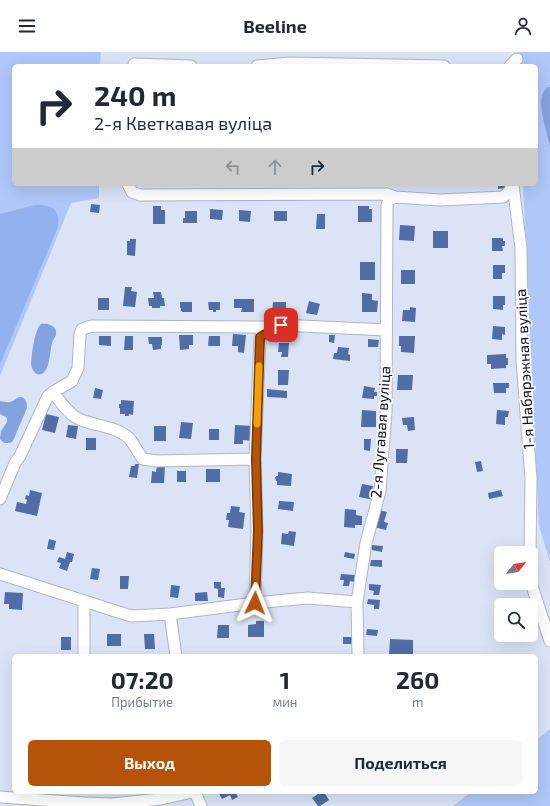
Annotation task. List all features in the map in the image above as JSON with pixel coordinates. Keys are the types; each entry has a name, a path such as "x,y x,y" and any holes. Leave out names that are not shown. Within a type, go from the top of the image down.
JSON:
{"street":[{"path":"279,64 341,64"},
{"path":"129,186 132,192 140,195 386,194 391,201 503,197 509,192 512,186"},
{"name":"1-я Набярэжная вуліца","path":"513,186 521,248 522,360 531,479 530,546"},
{"name":"2-я Лугавая вуліца","path":"358,654 357,602 366,544 380,491 386,412 386,330 391,201"},
{"path":"0,499 15,463 20,456 48,396 72,381 78,368 80,334 82,329 92,326 267,328 281,325 386,330"},
{"path":"255,603 258,531 256,459 260,337 281,325"},
{"path":"53,392 69,412 78,419 99,424 121,433 129,439 143,459 157,461 256,459"},
{"path":"0,574 131,616 170,614 308,598 357,602"},
{"path":"533,590 550,641"},
{"path":"84,601 84,654"},
{"path":"170,614 176,654"},
{"path":"0,797 84,798 112,804 161,799 183,794"},
{"path":"197,794 201,806"}],"shaded area":[{"path":"0,52 101,52 100,64 12,64 12,186 99,186 99,198 71,203 0,376"},
{"path":"517,52 550,52 550,562 539,526 523,186 538,186 538,64 518,64"},
{"path":"548,87 550,87 550,146 541,106 542,95"},
{"path":"35,205 46,205 54,209 58,216 58,227 0,364 0,214"},
{"path":"41,324 53,326 56,333 52,343 47,368 43,373 36,374 31,364 35,337"},
{"path":"19,397 24,399 27,408 13,441 10,443 4,443 0,439 1,431 7,422 7,419 0,414 0,401 10,402"},
{"path":"550,729 550,806 453,806 468,794 538,794 538,738"}],"building":[{"path":"498,186 505,186 505,188 498,189"},
{"path":"91,204 100,205 99,213 90,212"},
{"path":"153,206 161,206 161,210 165,210 165,224 153,224"},
{"path":"358,206 369,206 369,209 372,209 372,222 358,222"},
{"path":"210,209 223,210 222,220 210,219"},
{"path":"239,210 251,211 250,222 239,221"},
{"path":"185,211 197,211 197,223 183,223"},
{"path":"274,211 287,211 287,221 274,221"},
{"path":"317,214 325,214 325,229 316,229"},
{"path":"400,225 415,226 414,241 399,240"},
{"path":"433,231 448,231 448,248 433,248"},
{"path":"492,238 503,238 503,241 505,241 505,246 502,246 503,251 492,251"},
{"path":"130,239 136,239 135,256 127,255 127,241 130,241"},
{"path":"360,262 375,262 375,280 360,280"},
{"path":"493,265 505,265 505,273 502,273 502,279 493,279"},
{"path":"401,270 415,270 415,284 401,284"},
{"path":"125,287 132,287 131,291 137,292 135,307 123,306"},
{"path":"153,292 161,292 162,298 164,298 165,306 160,306 160,308 152,308 152,306 149,306 148,298 154,298"},
{"path":"362,293 372,294 372,300 378,301 377,312 362,312"},
{"path":"493,296 505,296 505,305 503,305 503,310 493,309"},
{"path":"98,298 109,298 109,310 98,310"},
{"path":"234,299 254,299 254,312 241,312 242,308 234,308"},
{"path":"309,301 320,304 317,315 306,313"},
{"path":"180,302 192,302 192,312 182,312"},
{"path":"208,302 220,302 220,310 213,312 213,310 209,310"},
{"path":"273,302 286,302 286,314 272,314"},
{"path":"410,307 416,308 415,322 402,321 403,310 410,310"},
{"path":"493,326 505,327 505,335 502,334 502,340 492,339"},
{"path":"279,332 284,332 284,340 279,340"},
{"path":"233,334 246,335 244,353 238,352 238,346 232,346"},
{"path":"179,335 193,335 193,345 189,345 189,349 180,350"},
{"path":"329,335 335,335 334,343 329,342"},
{"path":"99,336 111,336 111,346 99,345"},
{"path":"125,336 133,336 133,350 124,350"},
{"path":"209,336 220,336 220,346 208,346"},
{"path":"399,336 415,336 414,353 401,352 401,346 399,346"},
{"path":"148,337 162,337 161,349 153,350 152,344 149,344"},
{"path":"368,339 379,340 378,347 368,347"},
{"path":"279,343 289,343 288,357 281,357 282,352 278,352"},
{"path":"338,347 349,348 348,354 350,355 350,361 333,359 334,353 337,353"},
{"path":"506,354 506,358 508,358 508,365 506,365 506,368 491,369 491,364 487,364 487,355"},
{"path":"278,370 289,370 288,385 278,385"},
{"path":"398,375 413,375 412,390 397,390"},
{"path":"493,383 509,383 509,388 506,388 506,393 494,393"},
{"path":"364,386 375,388 374,392 377,392 377,396 374,396 374,399 362,398"},
{"path":"95,388 103,390 101,399 93,398"},
{"path":"267,389 287,391 287,398 267,397"},
{"path":"121,400 134,401 133,415 129,414 129,416 125,416 125,414 120,414 119,404 121,404"},
{"path":"362,410 376,411 376,427 361,427"},
{"path":"497,410 509,411 508,417 505,417 505,425 496,424"},
{"path":"46,414 59,417 55,433 42,430"},
{"path":"414,417 415,430 408,431 407,425 403,425 402,418"},
{"path":"181,422 193,423 191,439 179,438"},
{"path":"68,425 78,426 76,439 66,437"},
{"path":"235,425 254,426 253,441 243,440 243,444 234,444"},
{"path":"154,426 166,426 166,441 154,441"},
{"path":"209,429 219,429 219,440 209,440"},
{"path":"86,438 96,438 96,450 86,450"},
{"path":"364,439 371,439 370,451 364,450"},
{"path":"396,449 408,449 407,463 396,463"},
{"path":"481,461 483,471 477,472 475,462"},
{"path":"135,464 139,464 137,478 129,477 131,466 135,466"},
{"path":"157,465 165,465 164,483 151,483 152,471 156,472"},
{"path":"206,469 220,469 220,482 206,482"},
{"path":"177,471 186,471 186,482 177,482"},
{"path":"278,472 292,474 291,486 277,485 275,477 278,476"},
{"path":"362,484 373,486 372,491 375,492 374,500 359,497"},
{"path":"30,490 42,493 37,516 15,511 17,502 26,504 26,495 29,496"},
{"path":"501,490 503,496 489,499 488,493"},
{"path":"279,501 294,502 293,511 278,509"},
{"path":"231,506 240,507 239,512 245,513 243,529 228,527 229,520 226,520 227,513 230,513"},
{"path":"345,509 356,510 356,515 362,516 362,525 355,525 355,528 344,527"},
{"path":"379,510 387,512 384,522 388,523 386,530 374,527"},
{"path":"289,531 296,532 294,546 281,544 282,533 288,534"},
{"path":"49,539 56,541 54,550 47,549"},
{"path":"372,545 383,546 382,552 372,550"},
{"path":"67,552 74,554 67,571 59,568 61,563 57,562 59,557 65,559"},
{"path":"345,552 355,554 354,559 344,557"},
{"path":"371,560 382,560 382,567 370,566"},
{"path":"92,568 100,569 98,580 90,579"},
{"path":"341,574 355,575 354,582 350,581 349,586 343,586 344,580 340,580"},
{"path":"120,576 129,576 128,589 120,589"},
{"path":"214,582 221,582 221,588 225,588 224,598 218,597 218,589 214,588"},
{"path":"369,584 381,585 379,595 373,595 374,591 369,590"},
{"path":"171,585 180,586 178,598 170,597"},
{"path":"5,592 23,593 22,610 9,609 9,604 4,604"},
{"path":"207,592 208,601 195,601 195,593"},
{"path":"368,599 380,600 379,609 374,609 374,605 367,604"},
{"path":"256,621 264,621 264,637 248,637 248,625 256,624"},
{"path":"218,625 229,625 229,638 217,638"},
{"path":"367,629 378,630 377,636 366,635"},
{"path":"107,634 121,634 121,646 107,646"},
{"path":"144,634 154,634 155,649 145,649"},
{"path":"61,637 71,637 71,650 61,650"},
{"path":"343,637 355,637 355,644 343,644"},
{"path":"390,639 413,640 413,654 389,654"},
{"path":"219,794 236,794 238,797 232,800 230,795 222,799"},
{"path":"318,794 325,794 329,800 318,806 312,798"}],"slow traffic":[{"path":"257,424 259,366"}],"route":[{"path":"255,603 258,531 256,459 260,337 281,325"}]}
